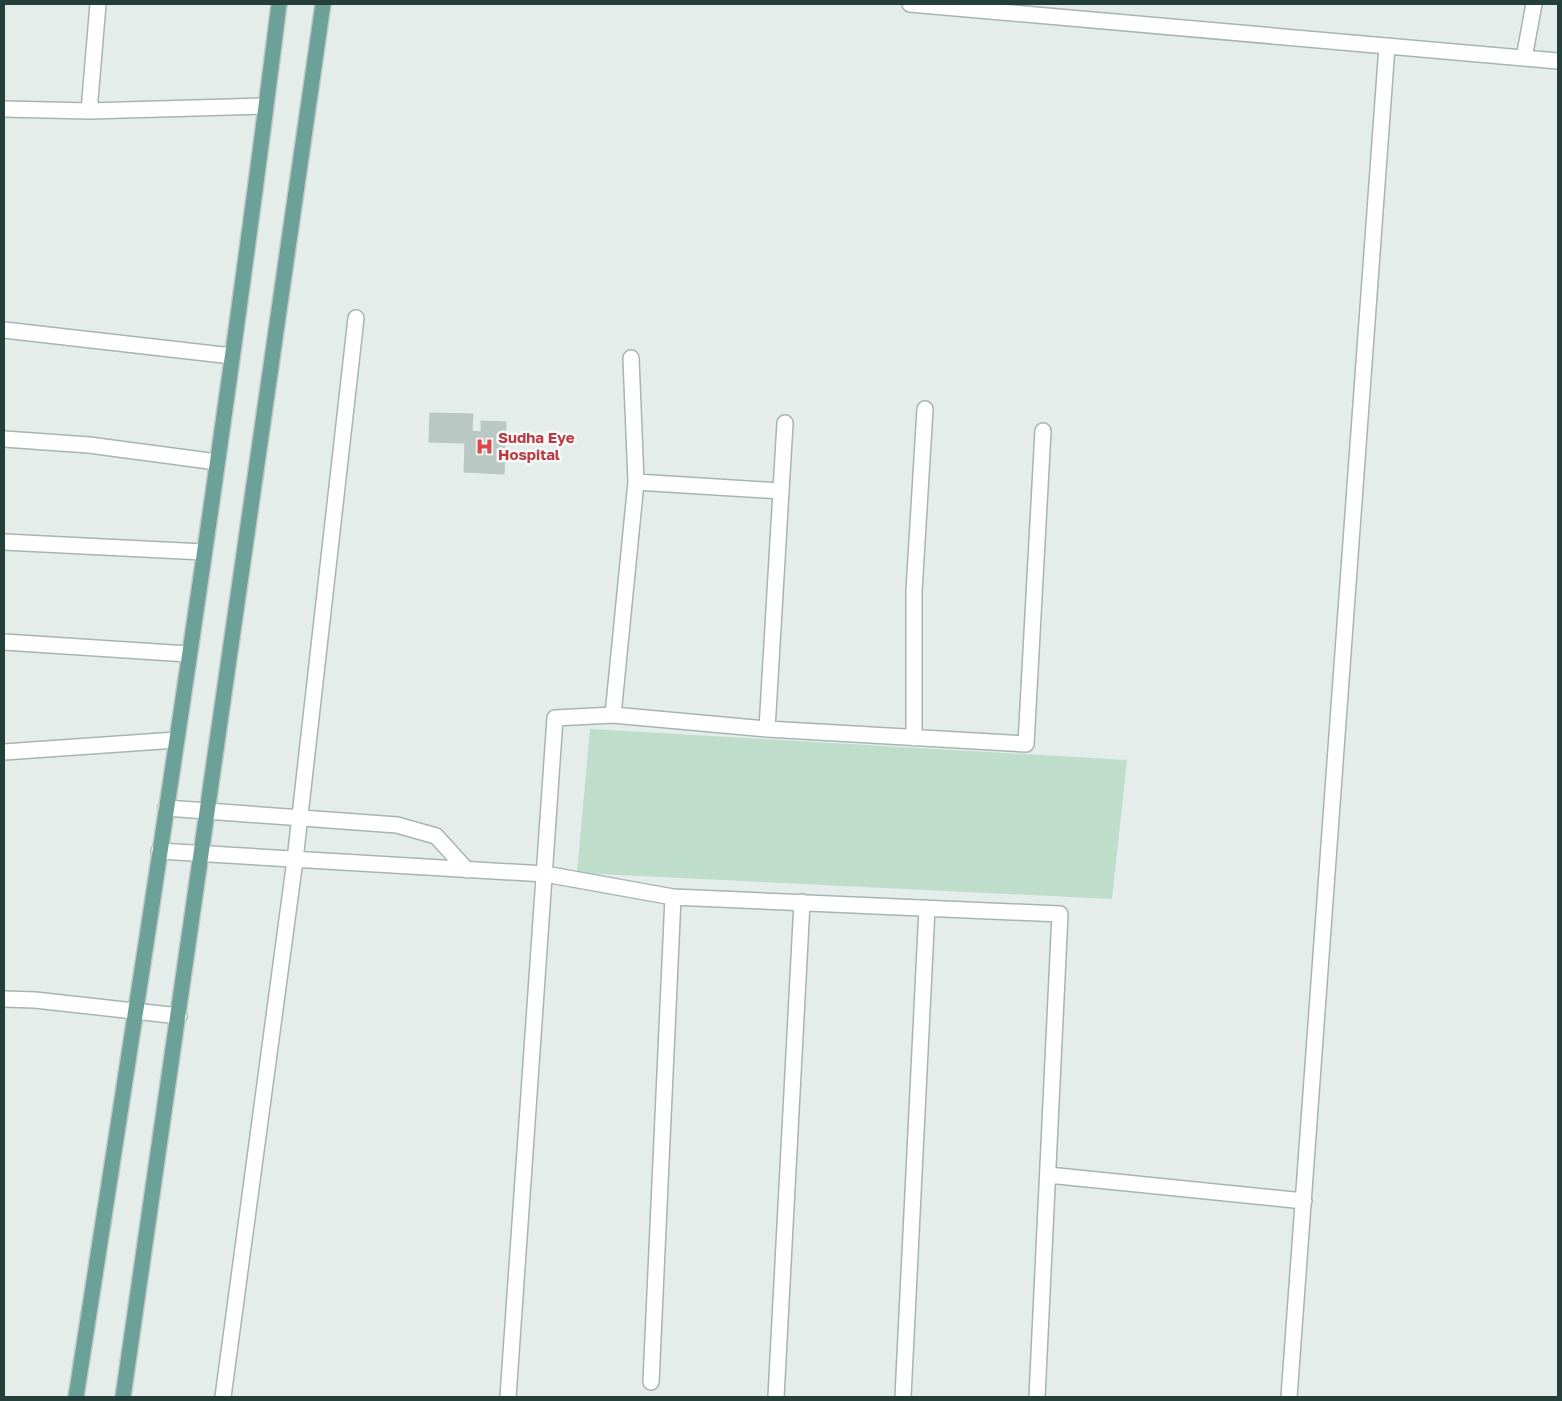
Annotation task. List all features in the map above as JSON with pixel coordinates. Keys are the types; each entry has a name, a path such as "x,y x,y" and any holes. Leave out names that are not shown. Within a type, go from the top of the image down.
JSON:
{"main road":[{"path":"76,1397 136,1011 204,552 279,4"},
{"path":"124,1397 196,903 200,854 219,742 323,4"}],"street":[{"path":"89,111 98,4"},
{"path":"910,4 1558,61"},
{"path":"1524,58 1534,4"},
{"path":"1289,1397 1387,46"},
{"path":"4,109 89,111 266,106"},
{"path":"223,1397 295,860 356,318"},
{"path":"4,330 232,356"},
{"path":"613,715 636,482 631,358"},
{"path":"914,738 914,591 925,409"},
{"path":"767,730 785,423"},
{"path":"508,1397 546,874 554,718 613,715 767,730 1026,744 1043,431"},
{"path":"4,439 89,445 216,462"},
{"path":"636,482 781,491"},
{"path":"4,542 204,552"},
{"path":"4,642 188,654"},
{"path":"4,752 176,740"},
{"path":"166,808 396,825 436,836 467,870"},
{"path":"159,851 546,874 673,897 1060,914 1037,1397"},
{"path":"651,1382 673,897"},
{"path":"776,1397 802,902"},
{"path":"903,1397 927,908"},
{"path":"5,1004 35,1000 179,1016"},
{"path":"1048,1175 1304,1201"}],"green space":[{"path":"590,729 1127,760 1112,899 577,873"}],"building":[{"path":"430,413 473,414 472,431 481,432 481,421 506,422 504,474 464,472 465,443 429,442"}],"place":[{"name":"Sudha Eye Hospital","path":"484,446"}]}
